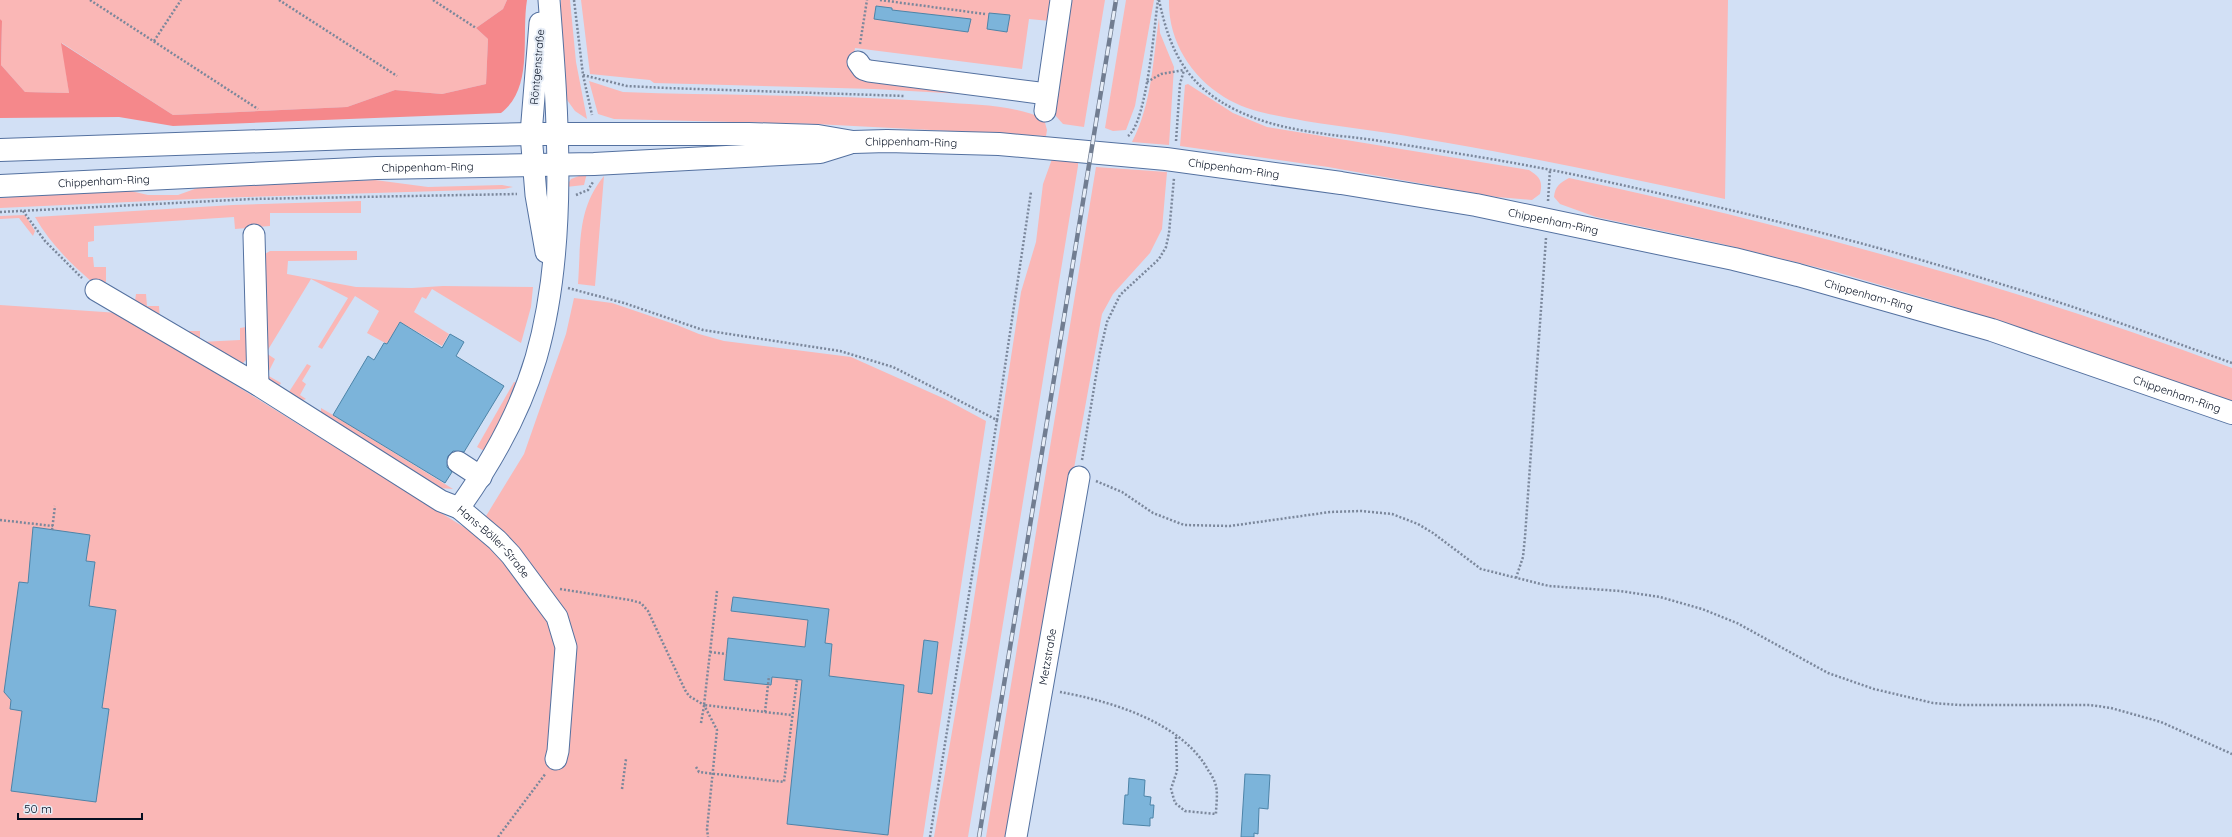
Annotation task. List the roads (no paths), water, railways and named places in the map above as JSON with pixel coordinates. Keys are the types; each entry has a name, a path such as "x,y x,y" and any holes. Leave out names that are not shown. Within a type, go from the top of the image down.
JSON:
{"main road":[{"name":"Chippenham-Ring","path":"0,150 354,138 532,134 787,135 818,136 853,142 894,141 999,144 1166,159 1341,183 1476,205 1547,219 1798,275 1992,330 2232,413"},
{"name":"Chippenham-Ring","path":"0,186 377,168 533,166 820,152 853,142"}],"street":[{"name":"Röntgenstraße","path":"533,166 532,134 540,23 545,0"},
{"name":"Röntgenstraße","path":"549,0 556,134 556,165"},
{"path":"858,62 863,69 869,71 1046,102 1061,0"},
{"name":"Hans-Böller-Straße","path":"556,165 555,256 543,331 533,365 504,437 481,477 459,508 497,540 511,555 557,617 566,647 558,751 556,759"},
{"name":"Hans-Böller-Straße","path":"533,166 536,195 545,238 549,287"},
{"path":"254,235 258,385"},
{"path":"96,290 258,385 441,501 459,508"},
{"path":"458,462 481,477"},
{"name":"Metzstraße","path":"1016,837 1079,477"}],"railway":[{"path":"979,837 1116,0"}]}
